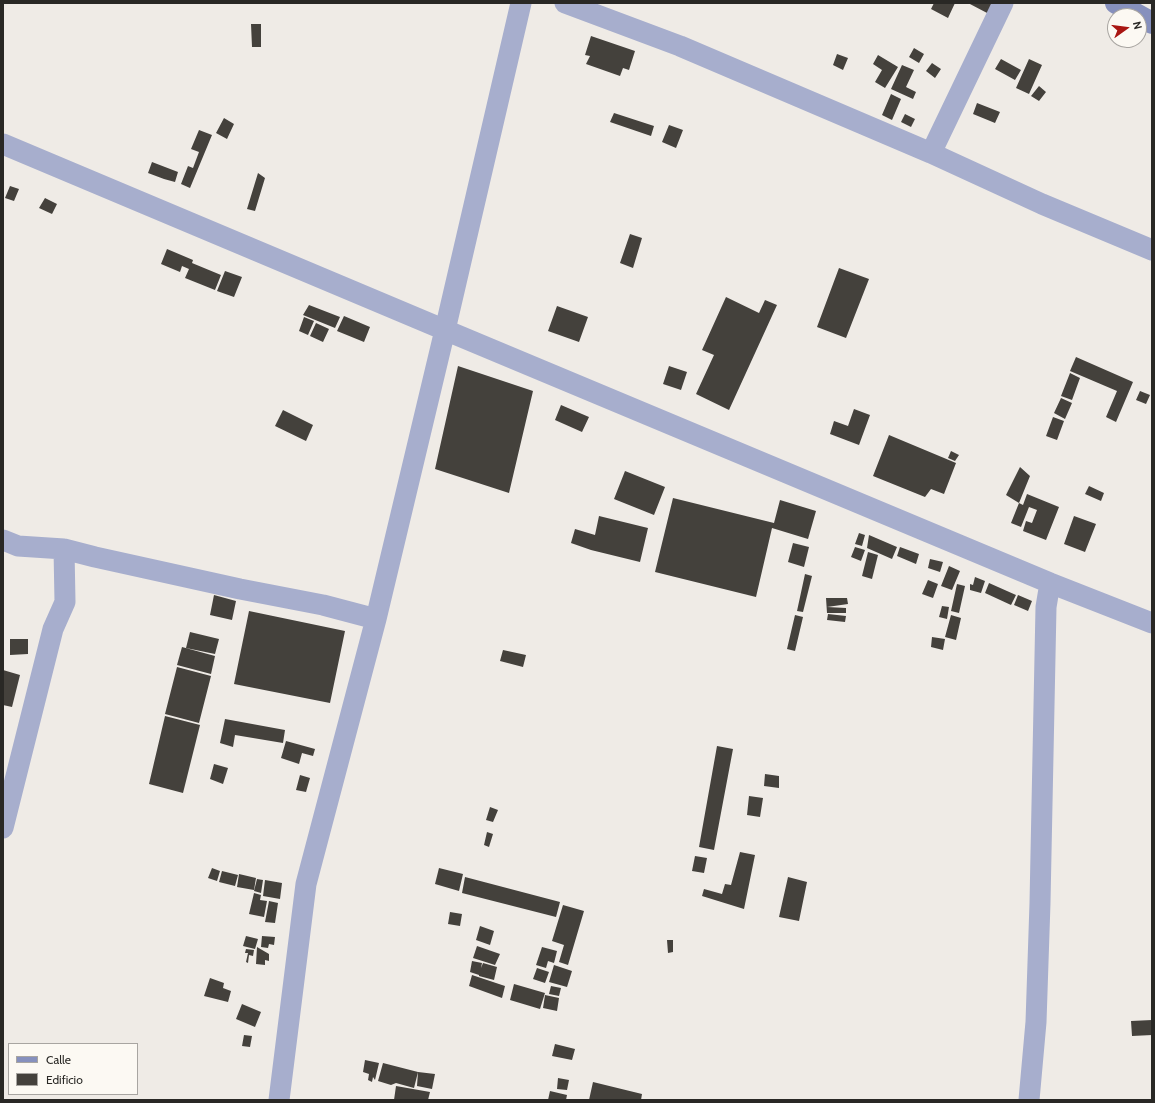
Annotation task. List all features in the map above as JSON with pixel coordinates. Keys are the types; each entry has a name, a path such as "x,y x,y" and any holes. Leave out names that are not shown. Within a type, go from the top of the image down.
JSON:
{"main road":[{"path":"1116,3 1152,23"}],"street":[{"path":"278,1100 306,884 376,619 521,3"},
{"path":"565,3 680,46 931,153 1042,204 1152,250"},
{"path":"931,153 1003,3"},
{"path":"3,144 1050,583 1152,623"},
{"path":"3,540 18,546 64,549 226,586 323,605 376,619"},
{"path":"3,828 54,629 65,602 64,549"},
{"path":"1029,1100 1036,1022 1046,607 1050,583"}],"building":[{"path":"934,3 955,3 948,18 931,9"},
{"path":"968,3 995,3 989,14"},
{"path":"251,24 261,24 261,47 252,47"},
{"path":"591,36 635,51 629,70 623,68 620,76 586,64 590,56 585,55"},
{"path":"914,48 924,54 919,63 909,57"},
{"path":"837,54 848,58 843,70 833,65"},
{"path":"878,55 898,67 885,88 875,82 882,70 873,64"},
{"path":"1001,59 1021,70 1015,80 995,69"},
{"path":"1029,59 1042,65 1029,94 1016,88"},
{"path":"932,63 941,69 935,78 926,71"},
{"path":"902,65 914,70 906,87 916,92 913,99 891,89"},
{"path":"1039,86 1046,92 1039,101 1031,96"},
{"path":"891,94 901,99 892,120 882,115"},
{"path":"977,103 1000,112 995,123 973,114"},
{"path":"614,113 654,126 651,136 610,122"},
{"path":"905,114 915,119 911,127 901,122"},
{"path":"224,118 234,124 227,139 216,133"},
{"path":"669,125 683,130 676,148 662,142"},
{"path":"199,130 212,135 190,188 181,184 188,166 193,168 199,152 191,149"},
{"path":"152,162 178,172 175,182 148,173"},
{"path":"258,173 265,178 255,211 247,209"},
{"path":"10,186 19,189 14,201 5,198"},
{"path":"45,198 57,204 52,214 39,208"},
{"path":"630,234 642,238 633,268 620,263"},
{"path":"167,249 193,260 192,263 221,275 215,290 185,278 189,269 182,266 180,272 161,264"},
{"path":"839,268 869,279 846,338 817,327"},
{"path":"225,271 242,277 234,297 217,291"},
{"path":"726,297 759,313 765,300 777,305 729,410 696,394 714,355 702,350"},
{"path":"309,305 340,317 335,328 303,315"},
{"path":"557,306 588,317 579,342 548,331"},
{"path":"344,316 370,327 364,342 337,331"},
{"path":"304,317 314,321 308,335 299,331"},
{"path":"316,323 329,329 323,342 310,336"},
{"path":"1076,357 1133,382 1116,422 1106,417 1117,391 1070,371"},
{"path":"458,366 533,391 509,493 435,469"},
{"path":"669,366 687,372 681,390 663,384"},
{"path":"1070,373 1080,378 1072,400 1061,396"},
{"path":"1140,391 1150,395 1146,404 1136,400"},
{"path":"1061,398 1072,403 1065,419 1054,413"},
{"path":"561,405 589,417 582,432 555,420"},
{"path":"854,409 870,415 859,445 830,434 834,421 848,426"},
{"path":"283,410 313,425 306,441 275,426"},
{"path":"1053,417 1064,421 1057,440 1046,436"},
{"path":"889,435 956,463 944,494 931,489 925,497 873,476"},
{"path":"951,451 959,455 955,461 948,458"},
{"path":"1020,467 1030,476 1019,503 1006,495"},
{"path":"625,471 665,487 654,515 614,499"},
{"path":"1089,486 1104,493 1101,501 1085,494"},
{"path":"1027,494 1059,507 1046,540 1023,531 1026,521 1032,523 1037,510 1029,507 1021,527 1011,523 1019,503 1023,505"},
{"path":"673,498 774,523 780,500 816,511 808,539 772,528 756,597 655,572"},
{"path":"599,516 648,528 640,562 591,550 571,543 575,529 595,535"},
{"path":"1074,516 1096,524 1085,552 1064,544"},
{"path":"859,533 865,535 862,546 855,544"},
{"path":"869,535 897,547 892,559 867,548"},
{"path":"793,543 809,547 804,567 788,562"},
{"path":"855,547 865,550 861,561 851,557"},
{"path":"900,547 919,554 916,564 897,556"},
{"path":"868,552 878,555 872,579 862,576"},
{"path":"930,559 943,562 940,572 928,568"},
{"path":"949,566 960,571 952,590 941,586"},
{"path":"805,574 812,576 803,612 797,611"},
{"path":"975,577 985,581 981,593 970,590 970,584 973,585"},
{"path":"928,580 938,584 933,598 922,594"},
{"path":"989,583 1016,595 1011,605 985,593"},
{"path":"957,584 965,586 959,613 951,611"},
{"path":"214,595 236,601 232,620 210,615"},
{"path":"1018,595 1032,601 1028,611 1014,605"},
{"path":"826,598 847,598 848,604 827,607 846,608 846,613 827,613"},
{"path":"942,606 949,607 947,619 939,617"},
{"path":"249,611 345,631 330,703 234,684"},
{"path":"828,614 846,616 845,622 827,620"},
{"path":"795,615 803,617 795,651 787,649"},
{"path":"951,615 961,618 956,640 945,637"},
{"path":"190,632 219,639 215,654 186,648"},
{"path":"932,637 945,639 943,650 931,647"},
{"path":"10,639 28,639 28,654 10,655"},
{"path":"182,647 215,656 211,674 177,665"},
{"path":"503,650 526,655 523,667 500,661"},
{"path":"177,667 211,676 199,723 165,714"},
{"path":"3,670 20,675 12,707 3,705"},
{"path":"165,716 200,725 183,793 149,784"},
{"path":"225,719 285,730 283,743 235,735 233,747 220,743"},
{"path":"286,741 315,749 313,756 302,753 299,764 281,758"},
{"path":"717,746 733,749 714,850 699,847"},
{"path":"214,764 228,768 223,784 210,779"},
{"path":"765,774 779,776 779,788 764,786"},
{"path":"300,775 310,778 306,792 296,790"},
{"path":"749,796 763,798 760,817 747,815"},
{"path":"490,807 498,810 493,822 486,820"},
{"path":"487,832 493,834 489,847 484,845"},
{"path":"740,852 755,855 744,909 702,896 704,889 722,894 725,884 731,885"},
{"path":"695,856 707,858 704,873 692,871"},
{"path":"212,868 220,871 217,881 208,878"},
{"path":"439,868 463,874 459,891 435,884"},
{"path":"222,871 238,875 235,886 219,882"},
{"path":"239,874 256,878 254,890 237,887"},
{"path":"465,877 560,902 556,917 462,893"},
{"path":"788,877 807,882 799,921 779,917"},
{"path":"257,879 263,880 261,893 254,891"},
{"path":"265,880 282,883 280,899 263,896"},
{"path":"254,893 261,895 260,900 267,901 264,917 249,914"},
{"path":"269,901 278,903 275,923 265,922"},
{"path":"563,905 584,911 568,965 559,962 564,945 552,941"},
{"path":"450,912 462,914 460,926 448,924"},
{"path":"480,926 494,931 490,945 476,940"},
{"path":"246,936 258,939 255,949 243,946"},
{"path":"262,936 275,937 274,945 269,944 268,948 261,947"},
{"path":"667,940 673,940 673,952 668,953"},
{"path":"477,946 500,954 495,965 473,958"},
{"path":"257,947 269,954 269,961 265,960 265,965 256,964"},
{"path":"542,947 557,951 554,963 548,961 546,968 536,965"},
{"path":"246,949 254,950 253,956 249,955 248,963 246,962 248,953 245,953"},
{"path":"472,961 482,963 481,968 483,963 497,967 494,980 470,972"},
{"path":"554,965 572,971 567,987 549,982"},
{"path":"537,968 549,972 545,983 533,979"},
{"path":"472,975 505,986 502,998 469,986"},
{"path":"210,978 224,983 223,988 231,991 228,1002 204,996"},
{"path":"514,984 545,993 540,1009 510,1000"},
{"path":"551,986 561,988 559,996 549,994"},
{"path":"545,995 559,998 557,1011 543,1008"},
{"path":"242,1004 261,1012 255,1027 236,1019"},
{"path":"1152,1020 1152,1035 1132,1036 1131,1021"},
{"path":"244,1035 252,1036 250,1047 242,1046"},
{"path":"555,1044 575,1049 572,1060 552,1056"},
{"path":"365,1060 379,1063 375,1080 373,1077 372,1082 368,1080 369,1074 363,1072"},
{"path":"383,1063 418,1072 414,1088 396,1083 391,1085 378,1081"},
{"path":"418,1072 435,1074 432,1089 417,1086"},
{"path":"558,1078 569,1080 567,1090 557,1089"},
{"path":"593,1082 642,1094 641,1100 589,1100"},
{"path":"396,1086 430,1092 428,1100 394,1100"},
{"path":"550,1091 567,1095 566,1100 548,1100"}]}
